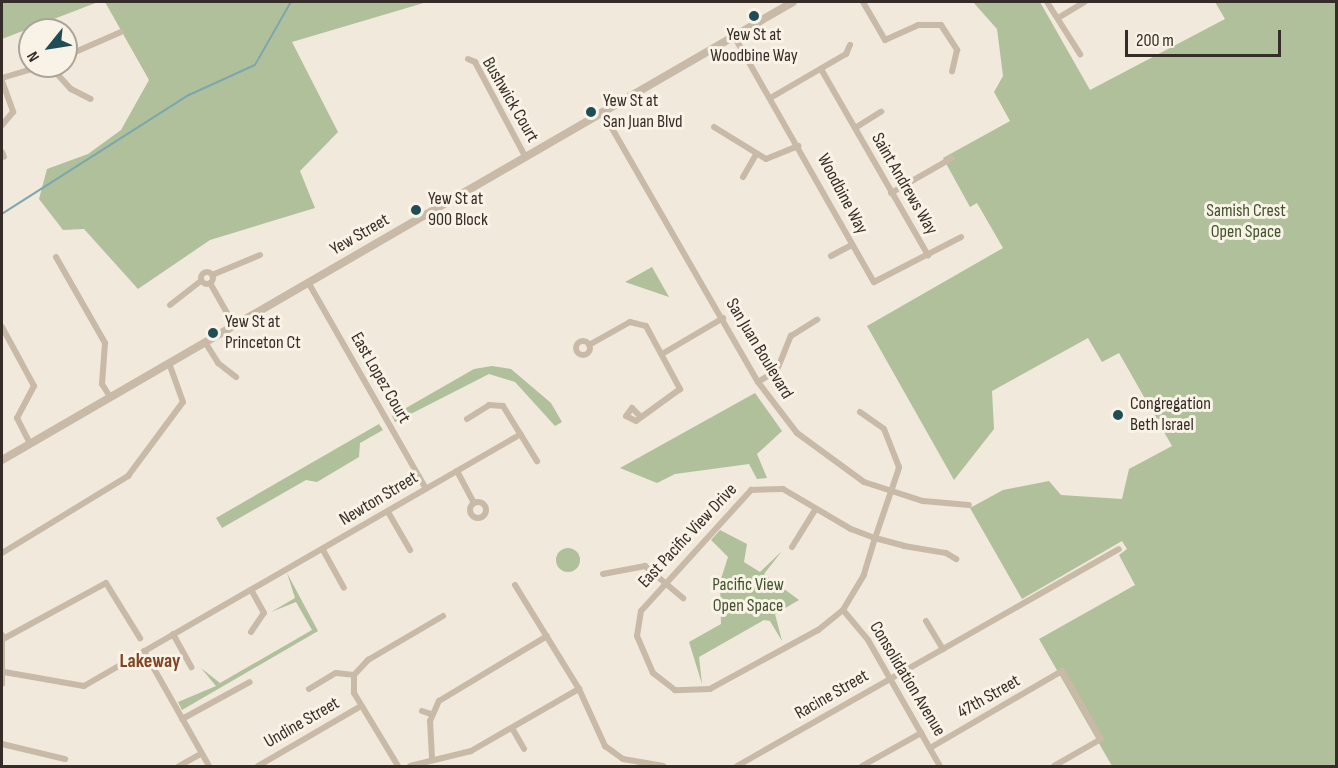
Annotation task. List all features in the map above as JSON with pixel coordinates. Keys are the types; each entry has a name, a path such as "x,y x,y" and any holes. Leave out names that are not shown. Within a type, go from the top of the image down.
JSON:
{"street":[{"name":"Yew Street","path":"2,460 793,2"},
{"path":"863,2 885,40 918,25 941,25 957,50 952,71"},
{"path":"1047,2 1080,54"},
{"path":"1058,18 1085,2"},
{"path":"78,51 122,32"},
{"name":"Woodbine Way","path":"734,36 772,97 852,245 877,283 961,237"},
{"path":"772,97 846,54 850,45"},
{"name":"Bushwick Court","path":"468,59 475,62 525,156"},
{"name":"Saint Andrews Way","path":"821,69 928,255"},
{"path":"2,125 13,112 2,80 18,74"},
{"path":"61,78 71,89 91,99"},
{"name":"San Juan Boulevard","path":"602,111 758,382 813,449 890,493 969,505"},
{"name":"Saint Andrews Way","path":"855,128 881,112"},
{"path":"714,127 755,156 772,159 799,146"},
{"path":"743,177 755,156"},
{"path":"891,193 952,158"},
{"path":"831,256 852,245"},
{"path":"170,305 201,281 202,273 212,275 260,255"},
{"path":"56,257 105,344 102,384 110,397"},
{"path":"212,275 210,283 234,325"},
{"path":"201,281 210,283"},
{"name":"East Lopez Court","path":"308,282 426,489"},
{"path":"662,354 723,318"},
{"path":"589,345 637,320 662,354 680,389 639,415"},
{"path":"758,382 777,370 791,336 817,321"},
{"path":"2,327 34,386 17,418 30,444"},
{"path":"205,342 218,363 236,377"},
{"path":"2,553 73,512 128,476 179,413 183,390 169,363"},
{"path":"467,418 489,405 502,406 537,460"},
{"path":"843,610 858,587 875,538 890,493 897,454 882,427 860,412"},
{"name":"Newton Street","path":"4,672 78,688 251,591 521,434"},
{"path":"457,471 474,503"},
{"name":"East Pacific View Drive","path":"843,610 818,630 710,689 670,688 648,664 637,622 666,581 751,489 783,489 815,510 875,538 956,559"},
{"path":"792,547 815,510"},
{"path":"388,512 410,550"},
{"name":"Racine Street","path":"737,766 1119,549"},
{"path":"322,550 344,588"},
{"path":"603,574 641,566 666,581 683,598"},
{"path":"2,684 4,672 2,637 106,583 140,638"},
{"path":"515,585 579,689 602,742 627,764 663,766"},
{"path":"250,632 264,613 251,591"},
{"name":"Consolidation Avenue","path":"843,610 891,679 940,766"},
{"path":"354,675 368,660 443,616"},
{"path":"926,621 943,649"},
{"path":"173,634 191,667"},
{"path":"432,758 431,714 448,693 547,636"},
{"path":"144,651 209,766"},
{"name":"47th Street","path":"930,748 1062,671 1101,739 1054,766"},
{"path":"309,689 336,673 354,675"},
{"path":"354,675 361,706 398,766"},
{"path":"182,719 250,682"},
{"path":"410,766 432,758 452,757 512,728 579,689"},
{"name":"Undine Street","path":"258,766 361,706"},
{"path":"422,711 431,714"},
{"path":"512,728 524,749"},
{"path":"862,766 921,733"},
{"path":"2,744 65,759"},
{"path":"179,766 202,753"},
{"path":"452,757 454,766"}],"green space":[{"path":"2,2 98,2 56,18 18,18 18,33 2,39"},
{"path":"105,2 427,2 292,42 338,132 300,171 315,208 210,240 138,289 84,229 63,230 39,199 47,169 88,154 121,130 149,80"},
{"name":"Samish Crest Open Space","path":"973,2 1040,2 1090,90 1225,19 1215,2 1336,2 1336,766 1112,766 1039,639 1135,585 1119,555 1127,549 1122,541 1022,599 970,508 1003,490 1049,481 1061,495 1122,499 1129,469 1172,446 1119,353 1102,362 1088,338 992,391 994,429 954,480 867,326 1003,248 977,203 970,207 943,158 1010,121 994,92 1003,76 997,29"},
{"path":"652,267 669,297 625,282"},
{"path":"492,366 511,369 551,403 562,422 555,426 515,382 489,374 395,422 392,416 474,369"},
{"path":"755,393 782,431 757,454 767,478 757,479 749,464 675,474 657,483 620,468"},
{"path":"379,424 383,430 360,443 359,457 317,482 306,480 222,528 216,518"},
{"name":"Pacific View Open Space","path":"720,530 747,544 744,562 760,572 782,551 764,574 799,600 775,614 782,641 770,621 764,620 699,657 702,684 689,642 721,624 720,582 728,557 711,540"},
{"path":"568,548 577,551 580,560 577,569 568,572 559,569 556,560 559,551"},
{"path":"287,573 318,631 182,710 178,702 216,686 201,668 220,683 312,630 296,602 271,612 295,598"}],"waterway":[{"path":"2,214 189,95 255,65 291,2"}],"place":[{"name":"Yew St at Woodbine Way","path":"754,16"},
{"name":"Yew St at San Juan Blvd","path":"591,112"},
{"name":"Yew St at 900 Block","path":"416,210"},
{"name":"Yew St at Princeton Ct","path":"213,333"},
{"name":"Congregation Beth Israel","path":"1118,415"}],"district":[{"name":"Lakeway","path":"150,661"}]}
